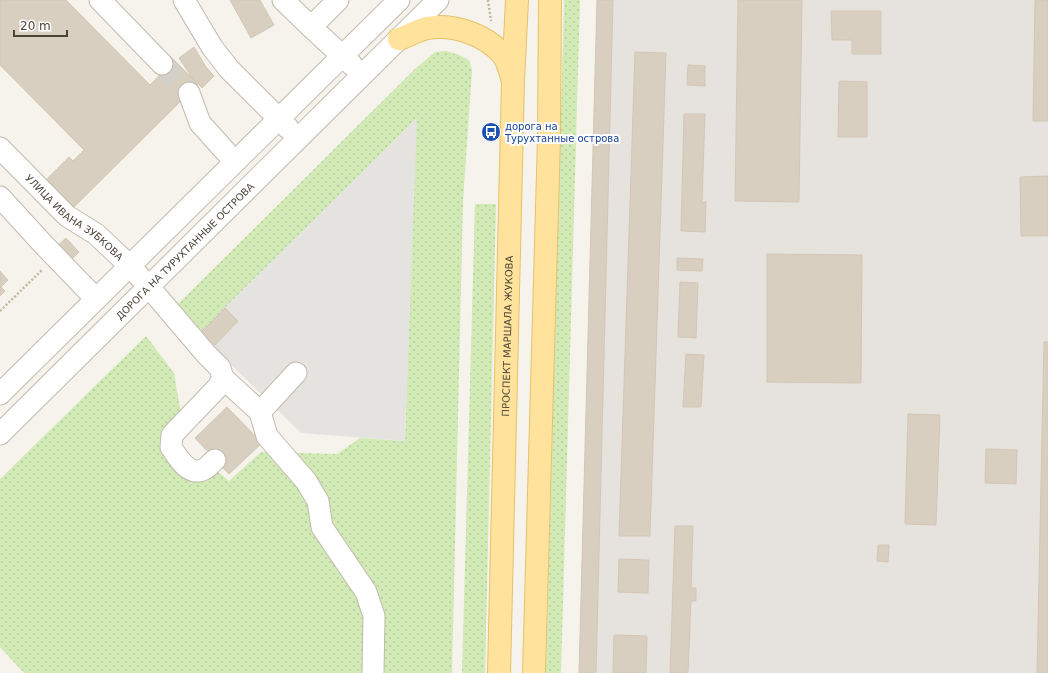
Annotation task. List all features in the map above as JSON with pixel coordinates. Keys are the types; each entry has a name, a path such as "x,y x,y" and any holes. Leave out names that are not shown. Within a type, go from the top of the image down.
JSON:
{"main road":[{"name":"ПРОСПЕКТ МАРШАЛА ЖУКОВА","path":"499,673 513,81 517,0"},
{"path":"534,673 549,136 550,0"},
{"path":"399,39 426,28 447,27 469,32 487,41 504,56 513,81"}],"street":[{"path":"100,0 162,64"},
{"path":"184,0 212,47 229,68 298,138"},
{"path":"283,0 343,55 362,75"},
{"path":"311,27 338,0"},
{"path":"0,394 399,0"},
{"name":"ДОРОГА НА ТУРУХТАННЫЕ ОСТРОВА","path":"0,434 438,0"},
{"path":"189,93 200,123 234,162"},
{"name":"УЛИЦА ИВАНА ЗУБКОВА","path":"0,148 67,216 96,234 130,266 149,286 206,354 220,368 223,378 260,412"},
{"path":"0,197 96,298"},
{"path":"296,373 260,412 267,436 306,480 318,501 322,527 366,592 374,616 373,673"},
{"path":"215,460 206,468 200,471 193,471 185,466 170,447 172,435 218,387 223,378"}],"path":[{"path":"488,0 492,28"},
{"path":"0,312 56,257"}],"shaded area":[{"path":"597,0 1048,0 1048,673 579,673"},
{"path":"417,118 405,441 301,433 199,333"}],"green space":[{"path":"564,0 580,0 561,673 546,673"},
{"path":"446,51 469,60 472,70 463,202 452,673 24,673 0,647 0,479 146,336 174,373 181,414 159,445 168,463 186,478 216,470 229,481 261,452 337,454 360,438 405,441 416,119 202,331 178,304 416,68 435,52"},
{"path":"475,204 496,204 485,673 462,673"}],"building":[{"path":"0,0 66,0 150,85 161,74 157,69 170,56 198,84 74,207 46,180 69,157 73,161 84,150 0,65"},
{"path":"230,0 260,0 274,25 251,38"},
{"path":"597,0 613,0 596,673 579,673"},
{"path":"738,0 802,0 799,202 735,201"},
{"path":"1035,0 1048,0 1048,121 1033,121"},
{"path":"831,11 881,11 881,54 852,54 852,40 832,40"},
{"path":"194,47 206,67 214,76 202,88 191,76 179,58"},
{"path":"635,52 666,53 650,536 619,536"},
{"path":"688,65 705,66 705,86 687,85"},
{"path":"839,81 867,82 867,137 838,137"},
{"path":"684,114 705,114 702,202 706,202 705,232 681,231"},
{"path":"1048,176 1048,236 1021,236 1020,177"},
{"path":"66,238 79,252 71,260 57,246"},
{"path":"767,254 862,255 861,383 767,382"},
{"path":"677,258 703,259 702,271 677,270"},
{"path":"0,271 8,280 1,287 5,291 0,296"},
{"path":"680,282 698,283 696,338 678,337"},
{"path":"225,308 238,321 215,345 202,331"},
{"path":"1044,342 1048,342 1048,673 1037,673"},
{"path":"686,354 704,355 701,407 683,407"},
{"path":"227,407 262,443 229,474 195,438"},
{"path":"908,414 940,415 936,525 905,524"},
{"path":"986,449 1017,450 1016,484 985,483"},
{"path":"675,526 693,526 691,588 696,588 696,601 691,601 688,673 670,673"},
{"path":"878,545 889,545 888,562 877,561"},
{"path":"619,559 649,560 648,593 618,592"},
{"path":"614,635 647,636 646,673 613,673"}],"tunnel":[{"path":"162,64 189,93"}],"place":[{"name":"дорога на Турухтанные острова","path":"491,132"}]}
